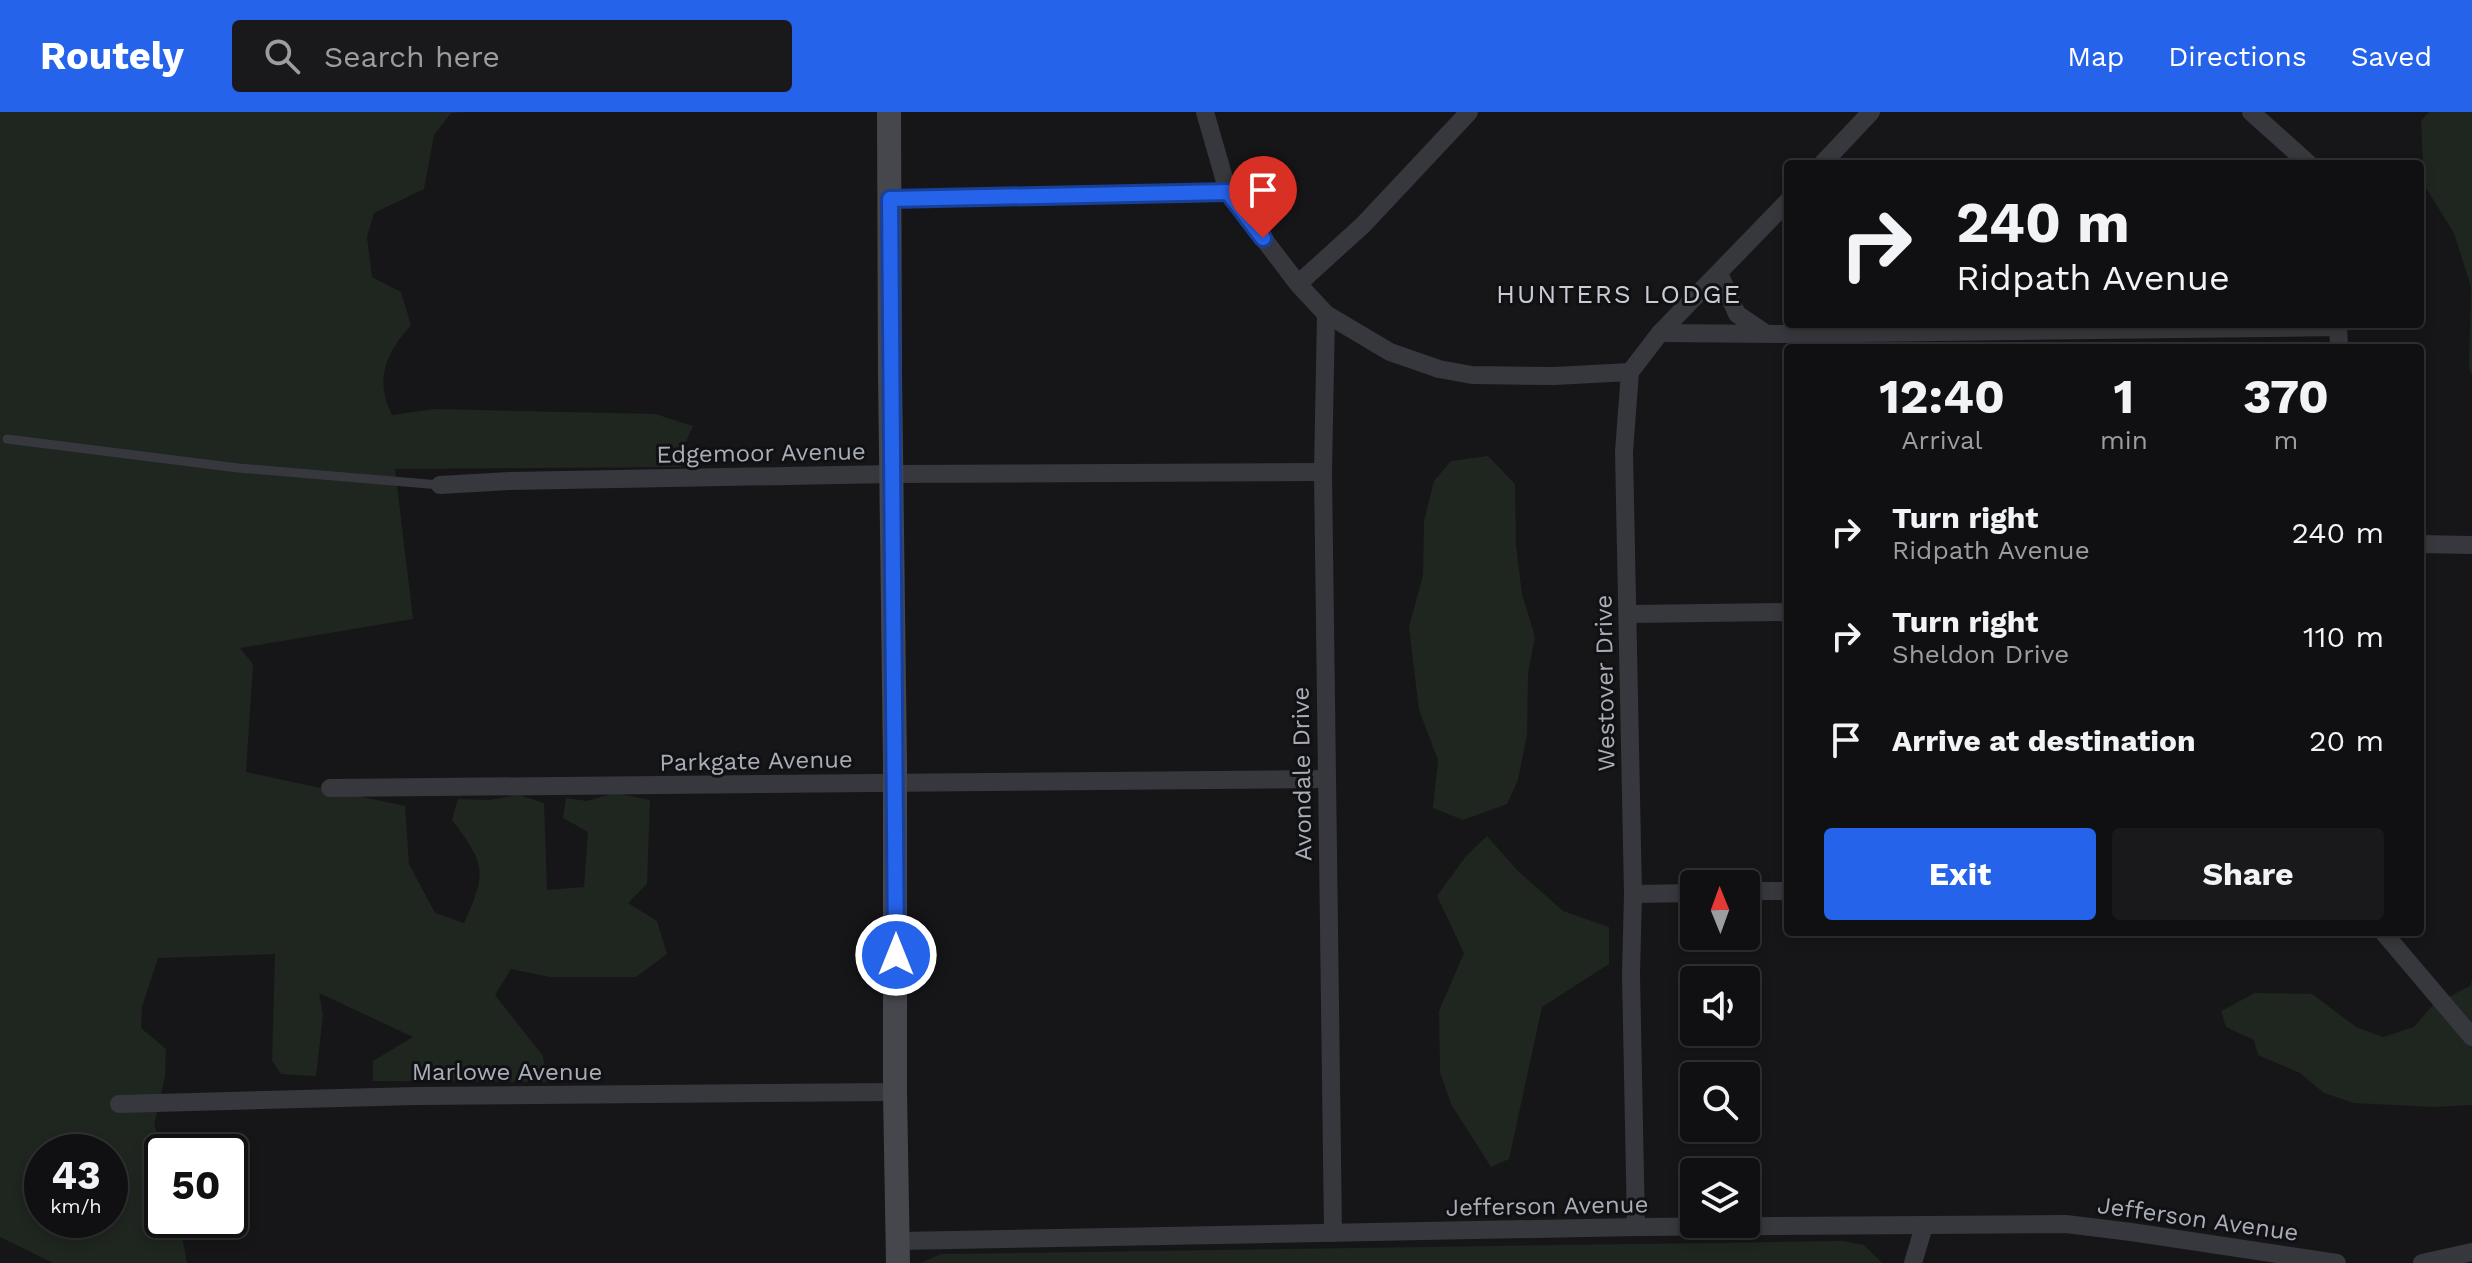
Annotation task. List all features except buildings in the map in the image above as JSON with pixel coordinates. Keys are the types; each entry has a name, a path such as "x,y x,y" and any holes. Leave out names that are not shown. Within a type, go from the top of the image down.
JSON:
{"main road":[{"path":"889,112 895,1092 899,1252"}],"street":[{"path":"1205,112 1228,192 1298,284 1326,314 1390,352 1439,369 1472,375 1554,376 1630,372 1660,333 1784,205"},
{"path":"1298,284 1363,225 1469,112"},
{"path":"1826,160 1871,112"},
{"path":"2251,112 2305,160"},
{"path":"890,199 1228,192"},
{"path":"1719,273 1737,314 1765,333"},
{"name":"Avondale Drive","path":"1326,314 1323,472 1333,1233"},
{"path":"1660,333 2123,328"},
{"name":"Westover Drive","path":"1630,372 1624,452 1629,614 1636,1227"},
{"name":"Edgemoor Avenue","path":"440,485 892,474 1323,472"},
{"path":"2424,544 2472,545"},
{"path":"1629,614 1784,612"},
{"name":"Parkgate Avenue","path":"330,788 1326,779"},
{"path":"1760,891 1784,891"},
{"path":"1633,894 1680,893"},
{"path":"2386,936 2472,1037"},
{"name":"Marlowe Avenue","path":"119,1104 416,1096 895,1092"},
{"name":"Jefferson Avenue","path":"899,1252 1333,1233 2066,1224 2337,1263"},
{"path":"1913,1263 1924,1226"},
{"path":"2422,1263 2472,1252"}],"lane":[{"path":"7,439 238,468 440,485"}],"shaded area":[{"path":"0,112 470,112 451,113 434,135 424,189 374,213 367,237 372,277 401,292 411,325 395,346 385,367 384,390 392,415 435,409 655,414 693,426 683,448 681,467 395,469 413,619 240,648 253,664 246,772 405,806 409,864 435,913 464,923 477,891 479,869 471,848 452,820 458,799 489,800 519,795 544,803 547,890 584,887 588,832 563,818 566,798 587,801 615,793 650,800 647,884 628,903 657,921 667,954 636,977 550,977 511,969 495,995 543,1056 547,1082 373,1081 373,1061 413,1037 319,993 323,1015 316,1076 281,1074 272,1061 275,954 158,958 142,1007 141,1028 166,1049 165,1077 154,1125 158,1134 144,1134 144,1238 182,1238 187,1263 53,1263 0,1237"},
{"path":"2429,112 2472,112 2472,376 2469,368 2471,287 2454,233 2424,185 2421,121"},
{"path":"1488,456 1515,484 1516,546 1522,594 1535,637 1528,673 1527,735 1518,780 1507,804 1463,820 1433,808 1438,760 1419,710 1409,627 1423,575 1424,521 1434,481 1451,461"},
{"path":"1487,836 1517,870 1563,911 1609,927 1609,964 1542,1007 1509,1159 1491,1167 1451,1104 1440,1072 1439,1011 1464,953 1437,896 1466,856"},
{"path":"2472,980 2472,1105 2435,1107 2354,1103 2324,1093 2300,1073 2258,1055 2254,1040 2226,1027 2221,1011 2255,993 2312,994 2356,1027 2383,1037 2414,1027 2433,1005 2470,986"},
{"path":"1842,1241 1864,1245 1882,1263 920,1263 941,1254"}],"district":[{"name":"HUNTERS LODGE","path":"1619,294"}],"route":[{"path":"896,955 890,199 1228,192 1263,238"}]}
